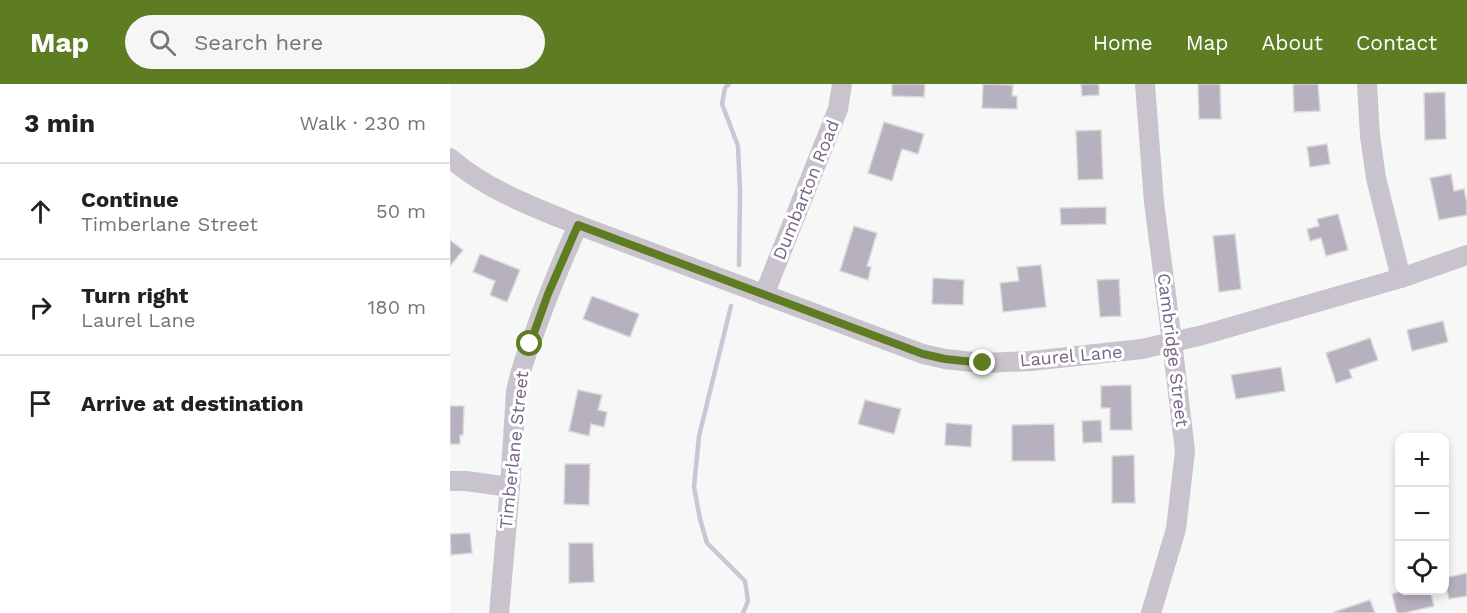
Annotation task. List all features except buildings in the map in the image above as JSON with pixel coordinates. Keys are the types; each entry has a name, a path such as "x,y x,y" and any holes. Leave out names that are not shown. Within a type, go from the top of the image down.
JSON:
{"street":[{"name":"Dumbarton Road","path":"764,294 838,109 842,84"},
{"name":"Cambridge Street","path":"1145,84 1154,202 1185,452 1176,529 1151,613"},
{"path":"1366,84 1376,178 1401,278"},
{"name":"Laurel Lane","path":"450,158 483,182 523,203 578,225 890,343 945,359 983,363 1031,361 1142,349 1203,335 1401,278 1467,255"},
{"name":"Timberlane Street","path":"499,613 519,377 523,360 548,294 578,225"},
{"path":"450,481 510,487"}],"waterway":[{"path":"729,84 725,88 722,104 738,146 739,265"},
{"path":"731,306 699,436 694,487 707,543 745,581 748,601 743,613"}],"route":[{"path":"530,344 548,294 578,225 890,343 945,359 983,363"}]}
